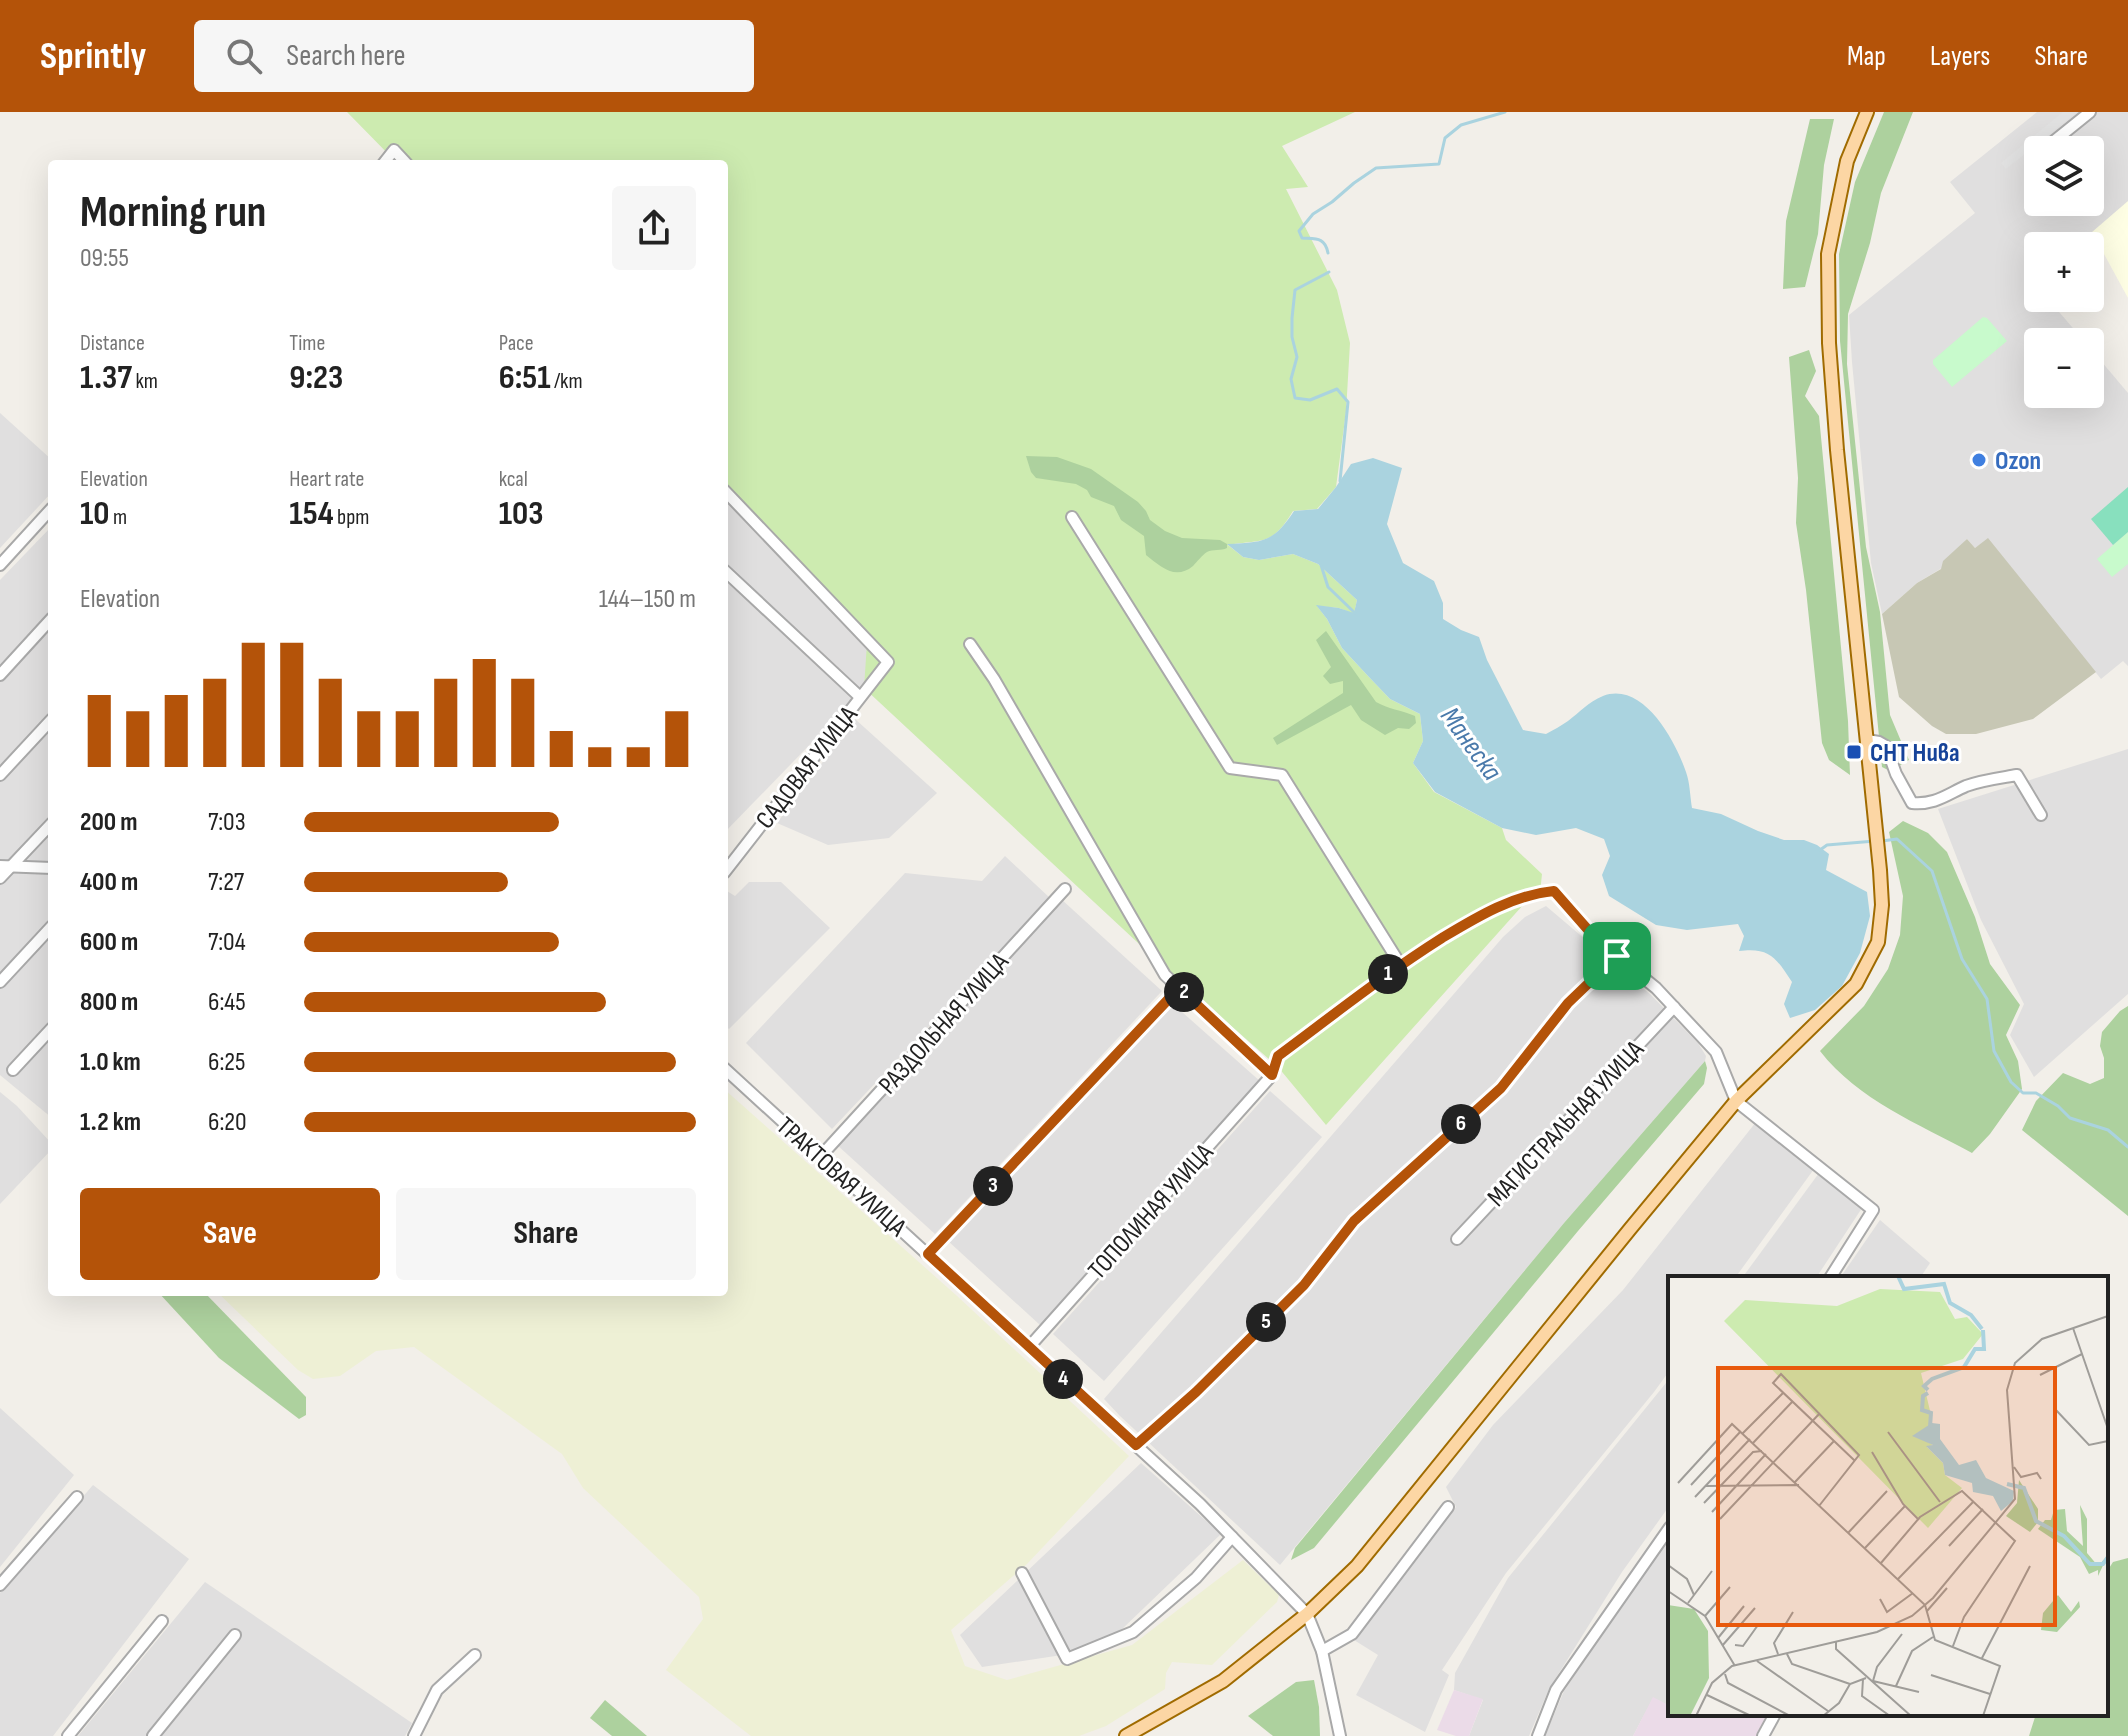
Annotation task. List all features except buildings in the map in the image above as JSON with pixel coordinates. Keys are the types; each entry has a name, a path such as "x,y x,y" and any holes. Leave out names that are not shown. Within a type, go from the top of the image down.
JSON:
{"main road":[{"path":"1126,1736 1223,1681 1307,1614 1357,1566 1736,1101 1856,984 1878,942 1882,905 1880,870 1829,343 1828,254 1847,161 1867,112"}],"street":[{"path":"2060,136 2090,112"},
{"path":"386,160 394,150 403,160"},
{"name":"САДОВАЯ УЛИЦА","path":"728,494 888,662 728,868"},
{"path":"0,565 48,512"},
{"path":"1072,517 1230,768 1282,775 1400,964"},
{"path":"728,577 860,697"},
{"path":"0,675 48,622"},
{"path":"970,644 994,679 1165,975 1272,1075"},
{"path":"0,775 48,723"},
{"path":"1867,740 1886,746 1896,774 1912,803 1926,804 1967,786 2017,775 2041,815"},
{"path":"0,878 6,866 48,827"},
{"path":"6,866 48,868"},
{"name":"РАЗДОЛЬНАЯ УЛИЦА","path":"820,1157 1065,889"},
{"name":"ТОПОЛИНАЯ УЛИЦА","path":"1029,1347 1272,1075 1278,1056 1400,964 1485,912 1554,891 1597,940 1617,956"},
{"path":"0,982 48,930"},
{"path":"1136,1445 1196,1392 1304,1285 1354,1221 1501,1088 1568,1003 1617,956 1656,988 1716,1052 1736,1101 1873,1210 1831,1276"},
{"path":"928,1254 1179,988"},
{"name":"МАГИСТРАЛЬНАЯ УЛИЦА","path":"1457,1239 1674,1007"},
{"path":"13,1070 48,1032"},
{"name":"ТРАКТОВАЯ УЛИЦА","path":"728,1072 1200,1504 1307,1614"},
{"path":"0,1585 77,1497"},
{"path":"1322,1651 1352,1634 1448,1507"},
{"path":"1538,1736 1556,1690 1668,1530"},
{"path":"1022,1573 1067,1659 1133,1632 1196,1578 1232,1537"},
{"path":"1307,1614 1322,1651 1340,1736"},
{"path":"68,1736 162,1621"},
{"path":"153,1736 235,1635"},
{"path":"414,1736 437,1690 475,1655"},
{"path":"1763,1736 1774,1716"}],"shaded area":[{"path":"2037,112 2128,112 2128,218 2104,238 2104,232 2024,232 2024,312 2059,312 2073,328 2024,328 2024,408 2104,408 2104,365 2128,393 2128,666 2123,661 2101,679 1988,539 1975,548 1967,539 1942,568 1917,583 1882,614 1871,563 1849,315 1975,213 1950,182"},
{"path":"2063,112 2077,112 2047,136 2034,136"},
{"path":"2024,144 2024,155 2006,169 2001,163"},
{"path":"2128,201 2128,298 2104,254 2104,232 2092,232"},
{"path":"0,413 48,456 48,496 0,548"},
{"path":"728,486 893,659 728,829"},
{"path":"48,530 48,1115 0,1075 0,580"},
{"path":"1988,538 2096,672 2033,719 1976,734 1946,734 1899,697 1882,614 1917,583 1941,569 1943,561 1967,539 1975,548"},
{"path":"855,719 937,793 889,838 828,845 777,823"},
{"path":"2128,749 2128,994 2034,1077 2010,1035 2024,1004 1981,920 1938,809"},
{"path":"1005,856 1050,898 832,1129 746,1043 905,873 982,881"},
{"path":"749,882 781,882 830,928 729,1029 728,892 735,896"},
{"path":"1061,899 1162,991 935,1234 836,1144"},
{"path":"1546,906 1651,995 1698,1043 1706,1056 1705,1061 1564,1223 1280,1565 1104,1399 1503,937 1525,917"},
{"path":"1173,1004 1261,1082 1040,1325 948,1241"},
{"path":"1270,1091 1322,1137 1104,1381 1053,1334"},
{"path":"0,1092 48,1140 48,1153 0,1204"},
{"path":"728,1093 956,1295 1129,1456 1027,1564 951,1630 965,1666 1007,1680 1132,1645 1243,1560 1279,1595 1277,1602 1212,1665 1172,1662 1166,1673 1165,1689 1106,1726 1079,1736 751,1736 666,1670 703,1619 699,1597 583,1488 562,1454 414,1347 376,1351 340,1376 313,1379 298,1370 221,1296 728,1296"},
{"path":"1756,1122 1814,1169 1736,1276 1668,1276 1668,1373 1506,1573 1442,1670 1449,1675 1425,1732 1356,1695 1378,1655 1354,1640 1359,1626 1456,1507 1446,1487 1493,1425 1623,1290"},
{"path":"1819,1173 1862,1208 1817,1276 1743,1276"},
{"path":"1880,1220 1930,1263 1921,1276 1841,1276"},
{"path":"1668,1380 1668,1508 1622,1572 1549,1689 1529,1736 1469,1736 1483,1700 1454,1690 1455,1673 1508,1578"},
{"path":"0,1408 74,1475 0,1567"},
{"path":"1141,1463 1221,1534 1120,1631 1062,1655 982,1667 960,1635"},
{"path":"93,1485 189,1559 53,1736 0,1736 0,1593"},
{"path":"1668,1538 1668,1705 1653,1698 1633,1736 1545,1736 1564,1691"},
{"path":"205,1582 412,1723 405,1736 78,1736"},
{"path":"1454,1690 1483,1699 1469,1736 1437,1730"},
{"path":"1653,1697 1668,1705 1668,1716 1767,1716 1756,1736 1633,1736"}],"green space":[{"path":"347,112 1355,112 1282,146 1308,187 1286,189 1337,290 1350,343 1346,412 1336,487 1317,509 1293,511 1273,536 1228,545 1243,557 1259,560 1293,554 1318,564 1357,600 1354,614 1339,608 1317,606 1342,648 1368,676 1390,699 1420,714 1423,741 1413,763 1434,792 1502,828 1506,840 1542,874 1540,893 1523,905 1326,1125 1278,1067 1165,968 864,688 867,643 728,500 728,160 394,160"},
{"path":"1884,112 1913,112 1881,193 1870,243 1848,314 1847,364 1866,547 1880,612 1890,715 1909,760 1890,771 1882,767 1840,341 1839,254 1855,182"},
{"path":"1810,119 1834,119 1824,165 1818,234 1805,287 1783,289 1786,221"},
{"path":"1983,317 2007,341 1952,387 1933,360"},
{"path":"1809,350 1816,371 1805,396 1819,416 1848,721 1850,775 1829,760 1822,743 1796,523 1798,478 1789,357"},
{"path":"1026,456 1057,457 1091,469 1138,502 1150,520 1165,531 1182,538 1220,540 1227,544 1227,548 1207,552 1186,570 1168,570 1146,555 1144,536 1121,520 1114,506 1091,497 1087,490 1076,484 1036,478"},
{"path":"2128,487 2128,532 2113,545 2091,519"},
{"path":"2128,532 2128,564 2112,577 2097,559"},
{"path":"1326,631 1376,702 1415,716 1416,723 1409,729 1398,728 1385,735 1361,720 1351,705 1277,745 1273,738 1343,693 1343,681 1330,684 1323,676 1331,667 1316,640"},
{"path":"1903,821 1928,833 1947,852 1975,917 1990,964 2020,1005 2006,1035 2018,1061 2022,1089 1990,1134 1972,1153 1871,1097 1852,1084 1820,1051 1864,1006 1888,969 1900,935 1903,896 1889,832"},
{"path":"2128,1006 2128,1216 2022,1130 2036,1101 2063,1073 2090,1084 2104,1078 2104,1058 2100,1046 2102,1032"},
{"path":"1705,1061 1704,1084 1314,1548 1291,1560 1295,1548 1564,1223"},
{"path":"162,1296 208,1296 306,1397 306,1415 299,1419 219,1358"},
{"path":"2128,1558 2128,1736 2029,1736 2035,1716 2108,1716 2108,1570 2113,1562"},
{"path":"1314,1680 1320,1736 1273,1736 1248,1716 1296,1682"},
{"path":"605,1700 647,1736 612,1736 590,1718"}],"water":[{"path":"1373,458 1402,468 1387,524 1403,563 1434,581 1443,603 1443,619 1479,637 1487,660 1523,730 1546,734 1603,696 1618,694 1631,697 1655,716 1674,745 1687,776 1692,808 1721,814 1784,840 1804,840 1817,845 1829,854 1826,870 1867,892 1870,916 1860,953 1842,986 1815,1010 1790,1018 1784,1004 1792,982 1771,956 1758,951 1739,951 1744,936 1738,924 1687,930 1656,925 1609,896 1602,875 1610,856 1604,839 1576,828 1536,835 1502,828 1435,792 1413,763 1423,741 1420,714 1390,699 1368,676 1342,648 1316,605 1354,613 1357,600 1318,564 1293,554 1259,560 1243,557 1227,544 1266,539 1280,529 1294,511 1318,509 1351,464"}],"waterway":[{"name":"Манеска","path":"1328,253 1322,241 1302,238 1299,231 1313,214 1376,168 1439,164 1445,138 1461,125 1505,112"},
{"name":"Манеска","path":"1329,272 1295,290 1292,337 1297,357 1291,379 1295,398 1310,400 1337,389 1348,402 1340,481"},
{"name":"Манеска","path":"1321,565 1328,587 1355,613"},
{"name":"Манеска","path":"1882,841 1897,839 1932,871 1962,959 1987,999 1994,1051 2011,1082 2023,1093 2036,1093 2058,1106 2070,1118 2108,1130 2128,1147"},
{"name":"Манеска","path":"1820,850 1827,845 1875,841"}],"place":[{"name":"Ozon","path":"1979,460"},
{"name":"СНТ Нива","path":"1854,752"}],"route":[{"path":"1554,891 1597,940 1617,956 1568,1003 1501,1088 1354,1221 1304,1285 1196,1392 1136,1445 928,1254 1179,988 1272,1075 1278,1056 1400,964 1485,912 1540,893 1554,891"}]}
